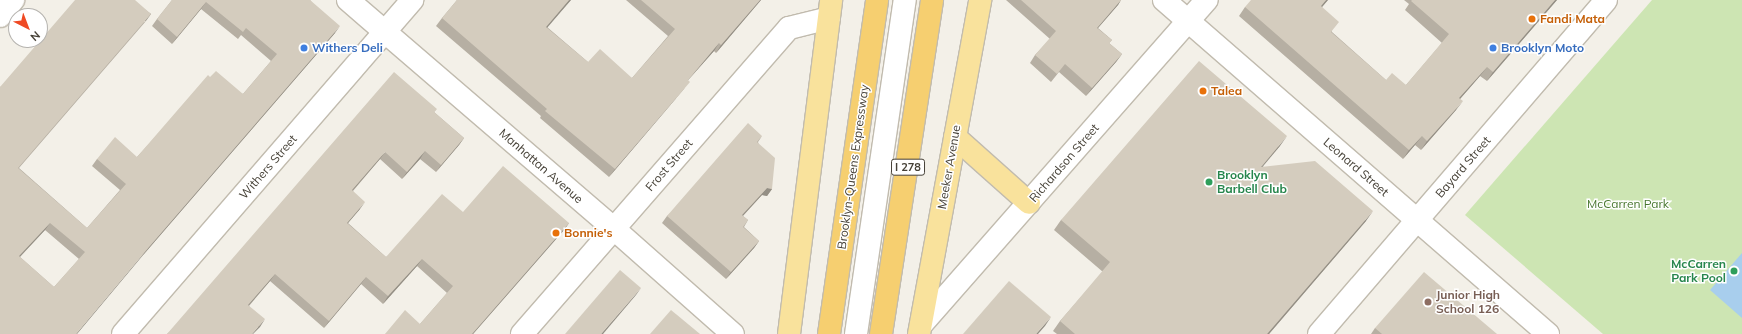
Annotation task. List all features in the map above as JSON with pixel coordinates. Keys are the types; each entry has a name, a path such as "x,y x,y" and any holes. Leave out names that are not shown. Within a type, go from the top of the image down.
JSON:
{"highway":[{"name":"Brooklyn-Queens Expressway","path":"829,334 877,0"},
{"name":"I 278","path":"881,334 932,0"}],"main road":[{"name":"Meeker Avenue","path":"920,330 980,0"},
{"path":"789,334 830,9"},
{"path":"955,137 1029,203"}],"street":[{"path":"0,16 13,0"},
{"name":"Manhattan Avenue","path":"348,0 614,228 733,334"},
{"name":"Withers Street","path":"123,334 412,0"},
{"path":"856,334 905,0"},
{"name":"Leonard Street","path":"1164,0 1548,334"},
{"name":"Richardson Street","path":"920,330 1207,0"},
{"name":"Bayard Street","path":"1319,334 1606,0"},
{"name":"Frost Street","path":"522,334 789,28 830,9"}],"green space":[{"name":"McCarren Park","path":"1652,0 1742,0 1742,334 1603,334 1465,215"}],"water":[{"name":"McCarren Park Pool","path":"1742,253 1742,318 1710,290"}],"building":[{"path":"75,0 135,0 151,14 18,168 87,228 126,184 97,159 115,137 137,157 208,75 210,77 216,71 243,94 277,54 246,28 243,32 206,2 177,37 157,19 172,0 310,0 340,26 76,334 0,334 0,87 34,48 48,48 48,31","holes":["50,223 85,252 54,287 19,256"]},
{"path":"457,0 569,0 546,27 588,62 600,49 632,78 675,29 641,0 760,0 721,45 719,43 688,80 690,82 615,169 545,111 547,109 442,18"},
{"path":"1021,0 1121,0 1097,28 1112,40 1109,43 1122,54 1092,88 1065,64 1057,74 1035,55 1056,31"},
{"path":"1251,0 1326,0 1321,6 1339,22 1331,32 1386,80 1392,73 1406,85 1449,34 1411,1 1412,0 1555,0 1493,72 1487,67 1459,98 1463,101 1427,141 1422,136 1409,150 1245,7"},
{"path":"1199,61 1287,136 1261,167 1315,161 1373,211 1267,334 1075,334 1060,321 1110,262 1061,220"},
{"path":"394,72 437,109 434,112 464,138 441,165 425,151 407,172 385,152 352,190 365,202 347,223 386,257 442,194 463,212 503,166 569,223 472,334 385,334 405,310 420,324 453,286 422,259 388,296 366,277 329,321 275,274 248,305 265,319 252,334 167,334"},
{"path":"748,123 762,136 757,142 775,158 772,189 767,188 742,215 748,220 743,227 759,241 731,272 667,216"},
{"path":"620,270 641,288 601,334 565,334"},
{"name":"Junior High School 126","path":"1424,272 1497,334 1382,334 1375,328"},
{"path":"1009,281 1051,317 1036,334 963,334"},
{"path":"671,310 700,334 650,334"}],"place":[{"name":"Fandi Mata","path":"1532,19"},
{"name":"Withers Deli","path":"304,48"},
{"name":"Brooklyn Moto","path":"1493,48"},
{"name":"Talea","path":"1203,91"},
{"name":"Brooklyn Barbell Club","path":"1209,182"},
{"name":"Bonnie's","path":"556,233"},
{"name":"McCarren Park Pool","path":"1734,271"},
{"name":"Junior High School 126","path":"1428,302"}]}
